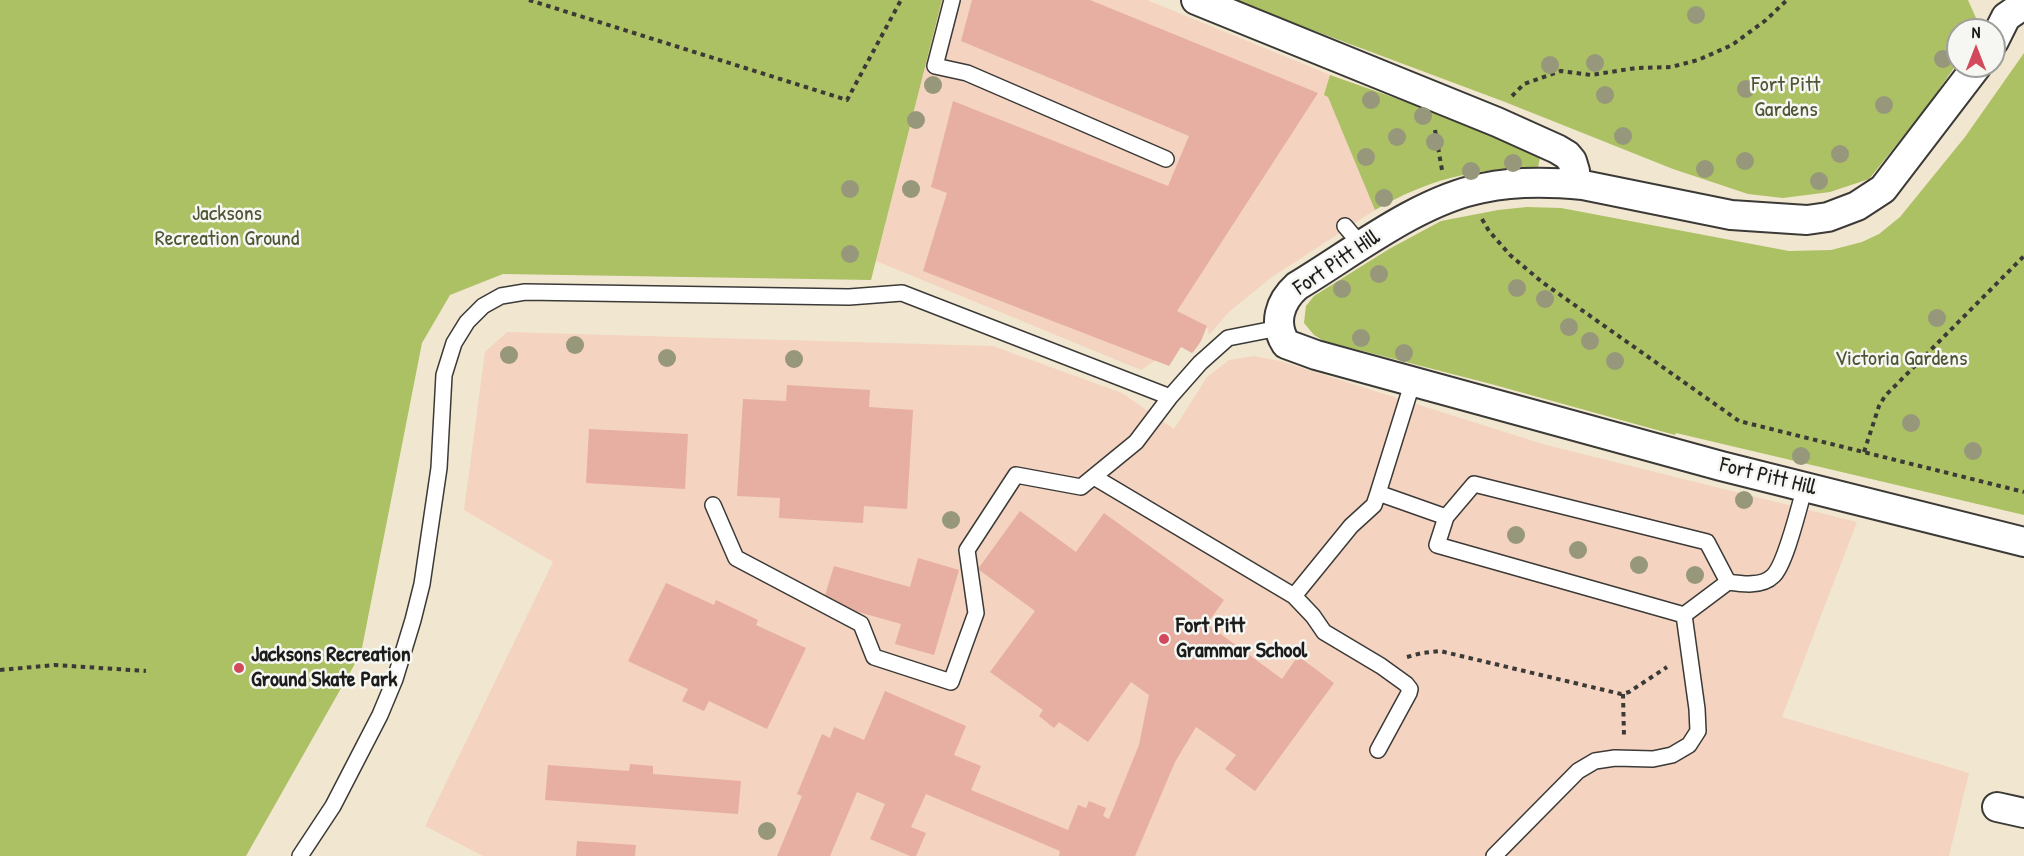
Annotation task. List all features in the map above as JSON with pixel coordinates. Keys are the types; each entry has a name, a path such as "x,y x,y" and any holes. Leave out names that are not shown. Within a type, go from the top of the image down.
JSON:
{"street":[{"path":"1196,0 1497,122 1567,155 1574,165 1574,184"},
{"name":"Fort Pitt Hill","path":"1968,78 1883,189 1857,206 1828,217 1807,220 1731,215 1574,184 1509,184 1470,191 1353,236 1293,289 1281,306 1279,328 1286,344 1294,348 1527,414 2024,542"}],"lane":[{"path":"952,0 935,66 967,73 1166,159"},
{"path":"300,856 333,806 351,773 395,679 422,584 439,468 444,375 454,343 467,322 483,306 501,296 525,292 849,297 903,292 1170,397"},
{"path":"713,505 736,558 861,624 874,657 951,682 976,613 967,550 1016,475 1081,487 1136,442 1170,397 1200,363 1228,338 1279,328"},
{"path":"1294,596 1351,526 1374,504 1413,381"},
{"path":"1094,477 1294,596 1324,632 1381,666 1406,684 1410,691 1378,750"},
{"path":"1684,615 1437,545 1446,517 1474,484 1707,543 1728,582"},
{"path":"1684,615 1728,582 1752,585 1773,576 1785,555 1805,487"},
{"path":"1378,493 1446,517"},
{"path":"1494,856 1578,771 1595,761 1624,758 1653,759 1672,755 1689,745 1698,731 1684,615"}],"path":[{"path":"529,0 847,100 901,0"},
{"path":"1497,122 1505,102 1524,84 1561,71 1591,75 1636,68 1671,67 1698,60 1732,45 1766,20 1787,0"},
{"path":"1470,191 1489,231 1534,277 1739,421 2024,492"},
{"path":"1864,452 1879,406 1885,396 2024,256"},
{"path":"1381,666 1416,654 1440,651 1623,694 1678,660 1690,660"},
{"path":"0,670 55,665 146,671"},
{"path":"1623,694 1624,758"}],"shaded area":[{"path":"942,0 1147,0 1416,110 1423,185 1375,210 1272,277 1230,311 1209,335 1207,326 1141,370 876,261"},
{"name":"Fort Pitt Grammar School","path":"507,332 993,346 1122,393 1174,429 1207,377 1229,360 1254,356 1280,361 1546,445 1857,522 1782,717 1969,773 1949,856 483,856 425,826 553,562 464,510 485,352"}],"green space":[{"name":"Jacksons Recreation Ground","path":"0,0 942,0 871,280 503,274 450,295 422,343 361,653 246,856 0,856"},
{"name":"Fort Pitt Gardens","path":"1232,0 1968,0 1976,18 1946,18 1947,78 1869,179 1830,192 1783,198 1748,194 1673,169 1505,102"},
{"name":"Victoria Gardens","path":"2024,53 2024,515 1676,433 1675,435 1324,341 1314,335 1304,323 1306,306 1314,296 1389,249 1441,221 1498,210 1527,207 1561,208 1789,251 1831,250 1862,242 1879,234 1900,217 1965,137"},
{"path":"1330,75 1541,151 1537,174 1532,167 1489,171 1451,178 1395,199 1375,210 1328,97 1324,95"}],"building":[{"path":"972,0 1090,0 1318,93 1177,311 1207,326 1201,341 1192,353 1181,347 1169,366 923,271 947,193 931,187 953,101 1168,186 1189,136 961,41"},
{"path":"787,385 870,390 869,407 913,410 907,509 864,506 863,523 779,518 780,498 737,496 743,399 786,401"},
{"path":"589,429 688,434 685,489 586,483"},
{"path":"1020,511 1076,552 1104,513 1224,600 1207,624 1282,679 1298,656 1334,683 1255,791 1225,769 1236,755 1196,727 1175,762 1135,856 1059,856 1060,851 926,794 911,827 926,833 916,856 910,856 870,839 885,804 857,792 830,856 777,856 802,796 797,794 822,734 830,738 834,727 864,740 885,691 966,726 954,755 981,766 971,790 1068,830 1078,805 1086,808 1089,801 1106,808 1103,816 1109,819 1139,745 1149,695 1131,682 1088,742 1059,722 1054,728 1039,716 1043,710 990,672 1035,611 978,569"},
{"path":"918,558 959,570 934,655 895,644 901,624 823,602 834,566 910,587"},
{"path":"666,583 714,605 716,600 758,620 756,625 806,648 767,729 709,701 704,711 682,701 688,689 628,661"},
{"path":"630,764 653,766 653,774 741,781 738,814 545,800 548,765 629,771"},
{"path":"577,841 636,845 635,856 576,856"}],"place":[{"name":"Fort Pitt Grammar School","path":"1164,639"},
{"name":"Jacksons Recreation Ground Skate Park","path":"239,668"}]}
